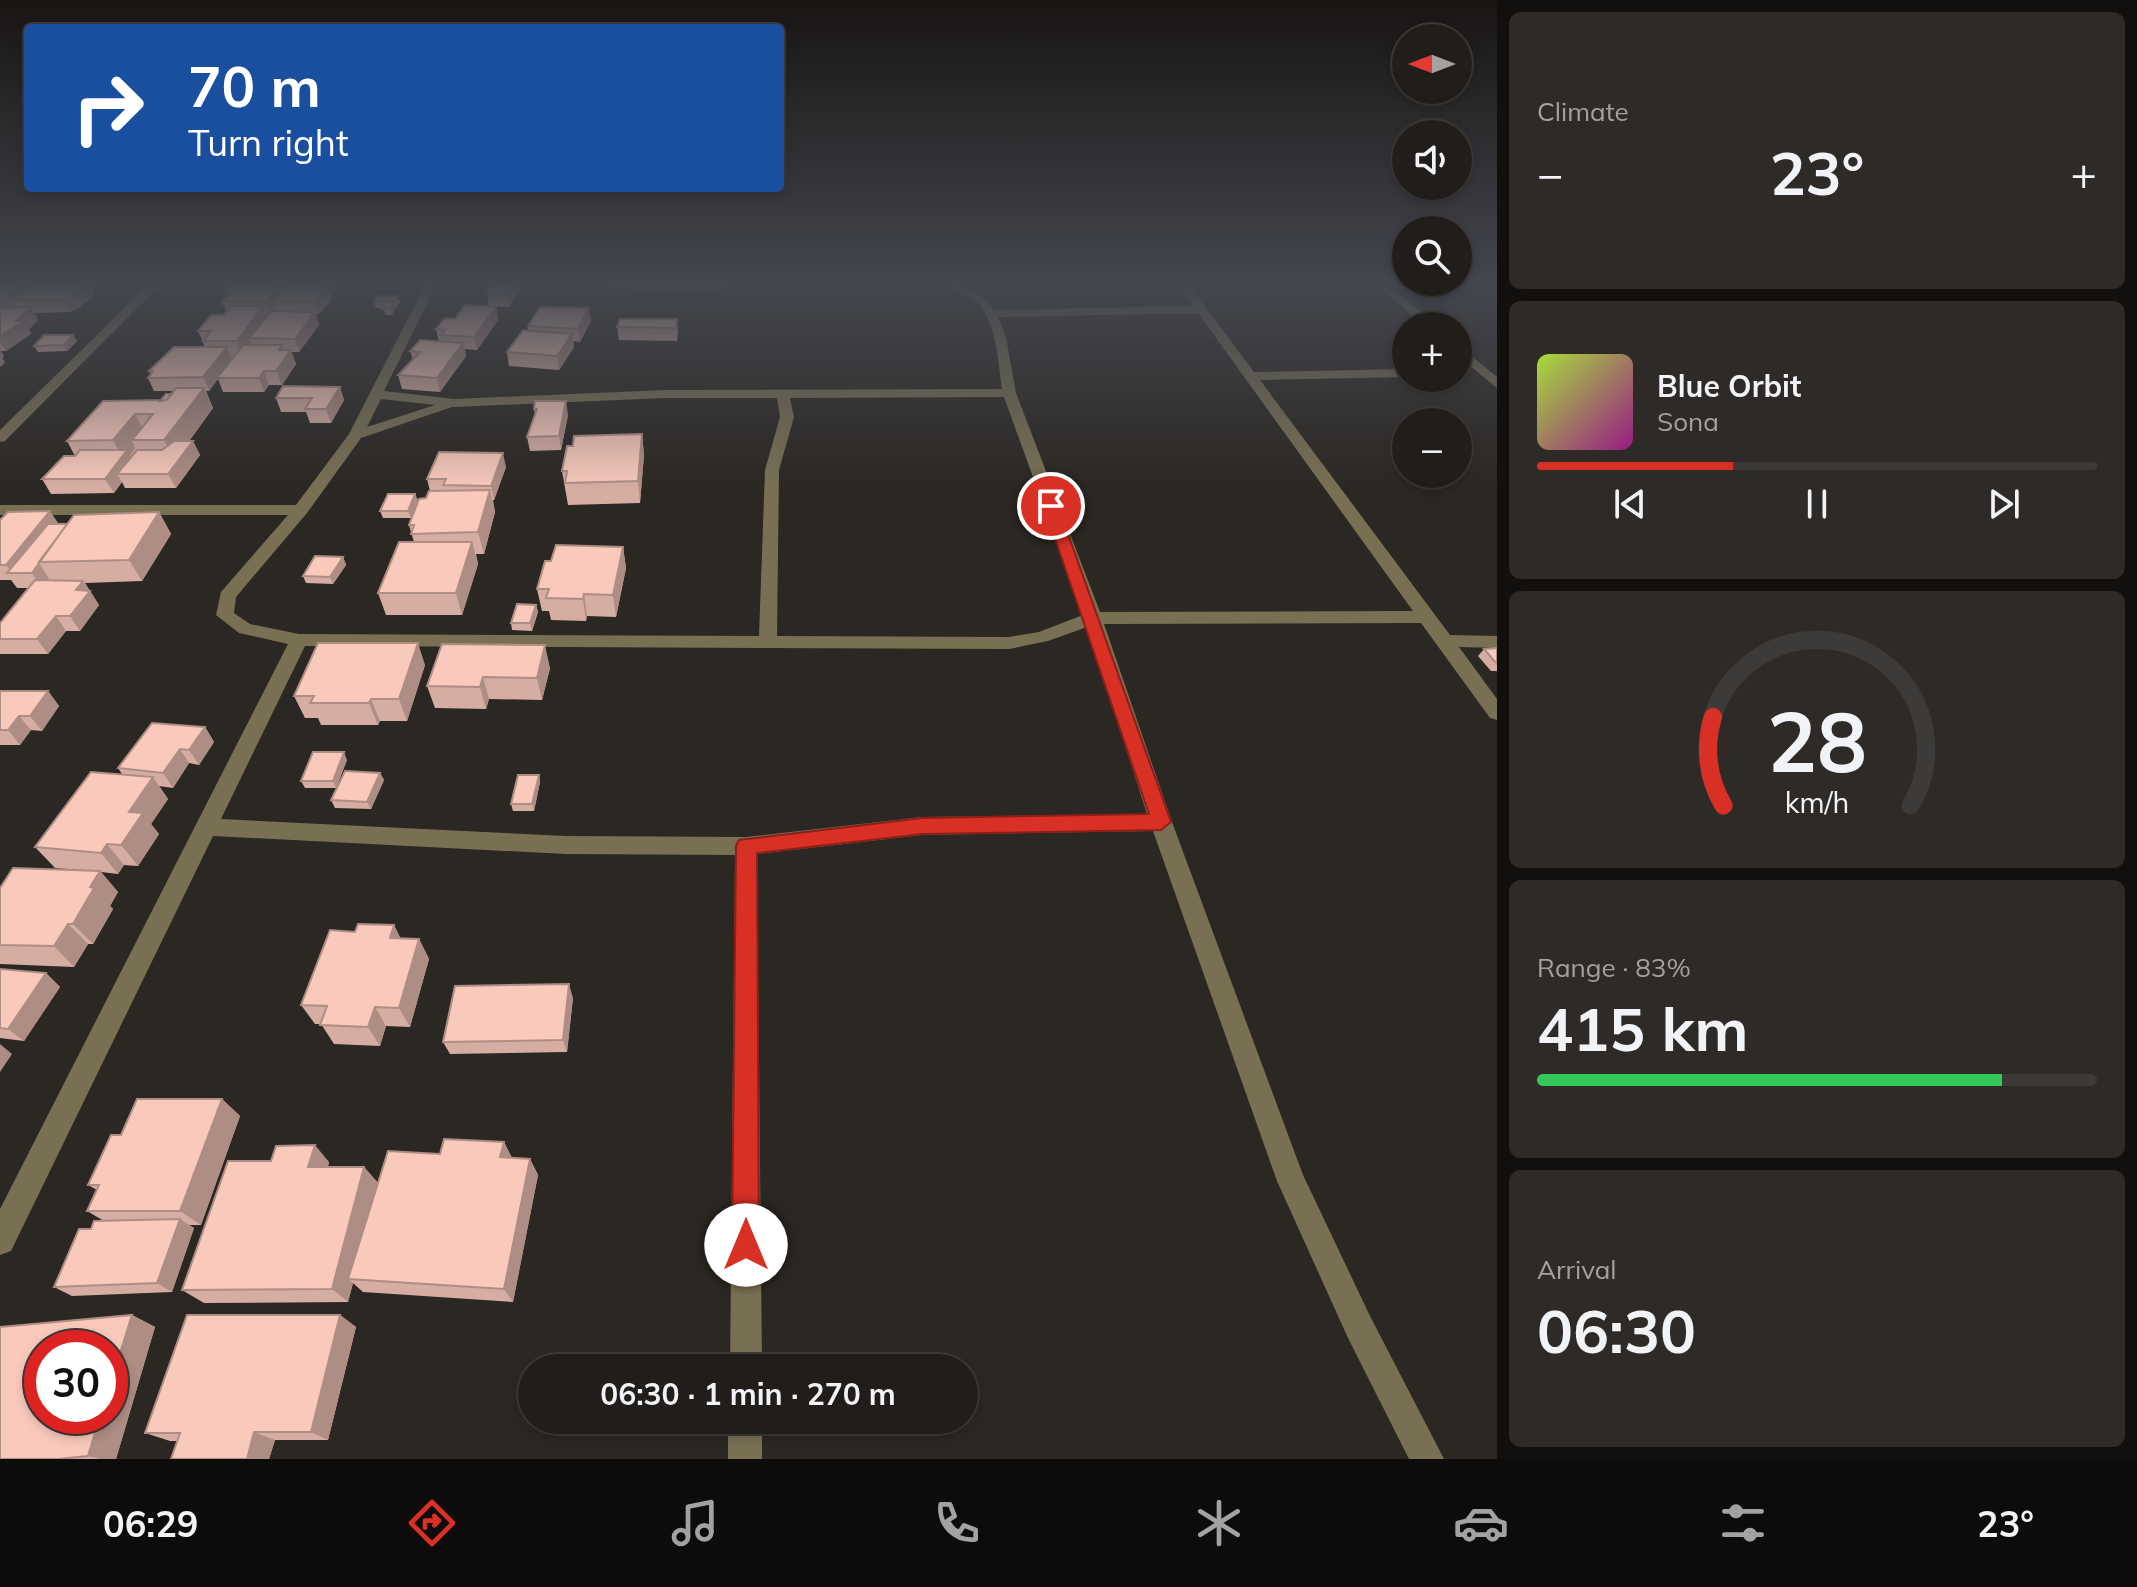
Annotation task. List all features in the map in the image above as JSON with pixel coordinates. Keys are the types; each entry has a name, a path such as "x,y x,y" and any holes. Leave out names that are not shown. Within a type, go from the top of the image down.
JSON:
{"street":[{"path":"0,438 85,353"},
{"path":"396,353 356,435 301,510 227,596 225,615 245,629 299,640 1009,643 1042,637 1093,618 1426,617"},
{"path":"1003,353 1009,393 1093,618 1161,822 1291,1181 1359,1327 1427,1459"},
{"path":"1237,353 1497,713"},
{"path":"1472,362 1497,384"},
{"path":"1472,371 1482,371"},
{"path":"1254,376 1392,373"},
{"path":"376,394 454,403 568,396 1009,393"},
{"path":"768,640 772,470 787,417 783,394"},
{"path":"356,435 454,403"},
{"path":"0,510 301,510"},
{"path":"0,1240 299,640"},
{"path":"1445,641 1497,642"},
{"path":"206,827 566,845 746,846 922,826 1161,822"},
{"path":"746,846 746,1354"},
{"path":"745,1434 745,1459"}],"building":[{"path":"168,353 222,353 203,377 148,378 153,371 149,371"},
{"path":"237,353 289,353 276,371 264,371 259,378 217,378"},
{"path":"419,353 456,353 437,378 398,375"},
{"path":"521,353 559,353 557,356"},
{"path":"283,386 340,387 326,409 305,409 312,398 276,398"},
{"path":"176,388 204,388 164,440 132,440 153,414 135,414 113,440 67,441 103,401 166,400"},
{"path":"535,401 566,401 559,436 527,437 537,409 534,409"},
{"path":"642,434 638,481 565,483 567,471 562,471 567,446 573,446 574,436"},
{"path":"174,441 193,441 168,474 117,474 137,450 162,450"},
{"path":"80,450 127,450 105,479 42,479 64,456 75,456"},
{"path":"439,452 503,453 491,486 443,485 446,479 427,479"},
{"path":"490,490 478,532 411,534 414,525 409,525 419,499 426,498 429,491"},
{"path":"388,494 415,494 408,511 380,511"},
{"path":"50,511 6,565 0,565 0,520 8,512"},
{"path":"159,512 129,560 39,562 74,515"},
{"path":"48,524 67,524 32,573 7,573"},
{"path":"399,542 472,542 456,593 378,593"},
{"path":"556,545 623,547 613,595 584,594 583,599 546,598 549,589 537,589 545,561 551,561"},
{"path":"315,556 343,557 330,577 303,576"},
{"path":"35,580 83,581 76,590 90,591 70,616 56,616 37,639 0,639 0,623"},
{"path":"517,604 536,605 530,623 511,623"},
{"path":"318,643 418,643 399,699 371,699 369,703 310,703 314,696 294,696"},
{"path":"442,644 545,645 537,678 483,677 480,687 427,686"},
{"path":"1497,648 1497,664 1484,649"},
{"path":"0,691 48,691 30,716 19,716 8,730 0,730"},
{"path":"152,723 205,727 189,750 180,749 163,773 118,768"},
{"path":"313,752 344,752 333,781 301,781"},
{"path":"345,771 380,773 367,802 331,800"},
{"path":"91,772 153,777 129,812 143,813 121,845 107,844 101,853 35,847"},
{"path":"518,775 539,775 532,804 511,804"},
{"path":"13,868 100,871 73,924 68,924 54,946 0,945 0,888"},
{"path":"358,924 394,925 390,938 419,939 399,1008 375,1007 368,1027 320,1025 327,1006 301,1005 330,930 355,932"},
{"path":"0,969 46,973 8,1029 0,1028"},
{"path":"569,984 563,1040 443,1042 455,986"},
{"path":"137,1099 222,1099 180,1211 87,1211 99,1185 88,1185 111,1135 121,1135"},
{"path":"444,1139 504,1142 500,1157 530,1159 504,1289 348,1279 388,1151 440,1154"},
{"path":"315,1145 308,1167 364,1167 332,1289 182,1290 228,1161 271,1161 276,1146"},
{"path":"180,1219 157,1283 54,1287 79,1229 91,1229 94,1221"},
{"path":"132,1315 127,1330 24,1330 24,1434 95,1434 88,1456 0,1459 0,1327"},
{"path":"187,1315 340,1315 311,1432 254,1432 247,1459 171,1459 180,1433 145,1433"}],"route":[{"path":"746,1245 746,846 922,826 1161,822 1093,618 1051,506"}]}
